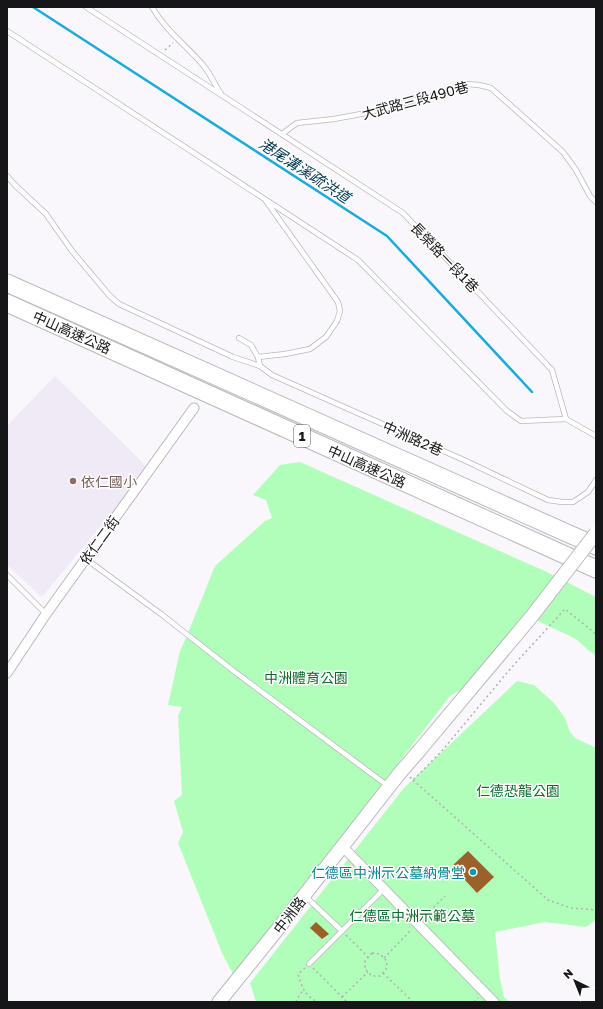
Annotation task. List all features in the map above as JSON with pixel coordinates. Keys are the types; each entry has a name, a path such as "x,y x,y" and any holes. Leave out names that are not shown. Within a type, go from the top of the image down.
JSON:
{"highway":[{"name":"中山高速公路","path":"7,283 596,546"},
{"name":"中山高速公路","path":"7,303 596,569"}],"street":[{"name":"依仁二街","path":"7,673 46,614 194,408"},
{"name":"中洲路","path":"219,1002 399,774 522,628 596,533"},
{"path":"342,846 494,1002"}],"lane":[{"name":"長榮路一段1巷","path":"86,7 403,213 552,370 566,419"},
{"path":"152,7 159,19 204,66 222,95"},
{"path":"7,31 358,260 507,411 521,421 566,419 596,436"},
{"name":"大武路三段490巷","path":"282,134 297,123 361,114 440,94 452,88 468,84 479,85 491,88 563,152 576,170 590,196 596,202"},
{"name":"中洲路2巷","path":"7,176 46,214 72,251 118,304 233,357 260,366 272,375 466,461 548,500 573,502 588,492 596,480"},
{"path":"258,357 310,349 326,337 337,321 340,312 338,302 263,198"},
{"path":"239,338 251,345 258,357 260,366"},
{"path":"86,559 161,614 235,672 390,786"},
{"path":"7,574 46,614"},
{"path":"309,964 384,889"},
{"path":"304,895 342,931"}],"path":[{"path":"161,55 177,39"},
{"path":"413,780 441,752 512,668 565,609 596,634"},
{"path":"399,774 408,776 413,780 548,900 571,908 596,910"},
{"path":"342,931 368,958"},
{"path":"372,953 380,954 387,961 386,970 380,976 372,976 368,972 365,969 365,960 372,953"},
{"path":"317,1002 308,997 303,990 298,974 309,964 347,1002"},
{"path":"342,997 368,972"},
{"path":"383,973 413,1002"},
{"path":"296,1002 303,990"}],"shaded area":[{"name":"依仁國小","path":"55,376 148,468 42,597 7,565 7,426"}],"green space":[{"name":"中洲體育公園","path":"300,462 547,572 596,597 596,655 589,651 576,639 525,615 473,683 450,696 234,976 222,953 178,843 183,832 174,801 182,795 178,716 182,707 168,705 180,651 215,566 265,521 272,518 266,500 253,495 280,465"},
{"path":"517,681 534,685 554,703 565,718 570,732 575,738 596,748 596,920 586,927 545,922 495,932 500,979 504,997 510,1002 256,1002 250,983 404,788"}],"building":[{"name":"仁德區中洲示公墓納骨堂","path":"468,851 494,877 477,893 452,866"},
{"path":"316,922 329,934 322,939 310,928"}],"waterway":[{"name":"港尾溝溪疏洪道","path":"33,7 387,236 532,392"}],"place":[{"name":"依仁國小","path":"73,481"},
{"name":"仁德區中洲示公墓納骨堂","path":"473,872"}],"park label":[{"name":"仁德恐龍公園","path":"518,790"},
{"name":"仁德區中洲示範公墓","path":"412,915"}]}
